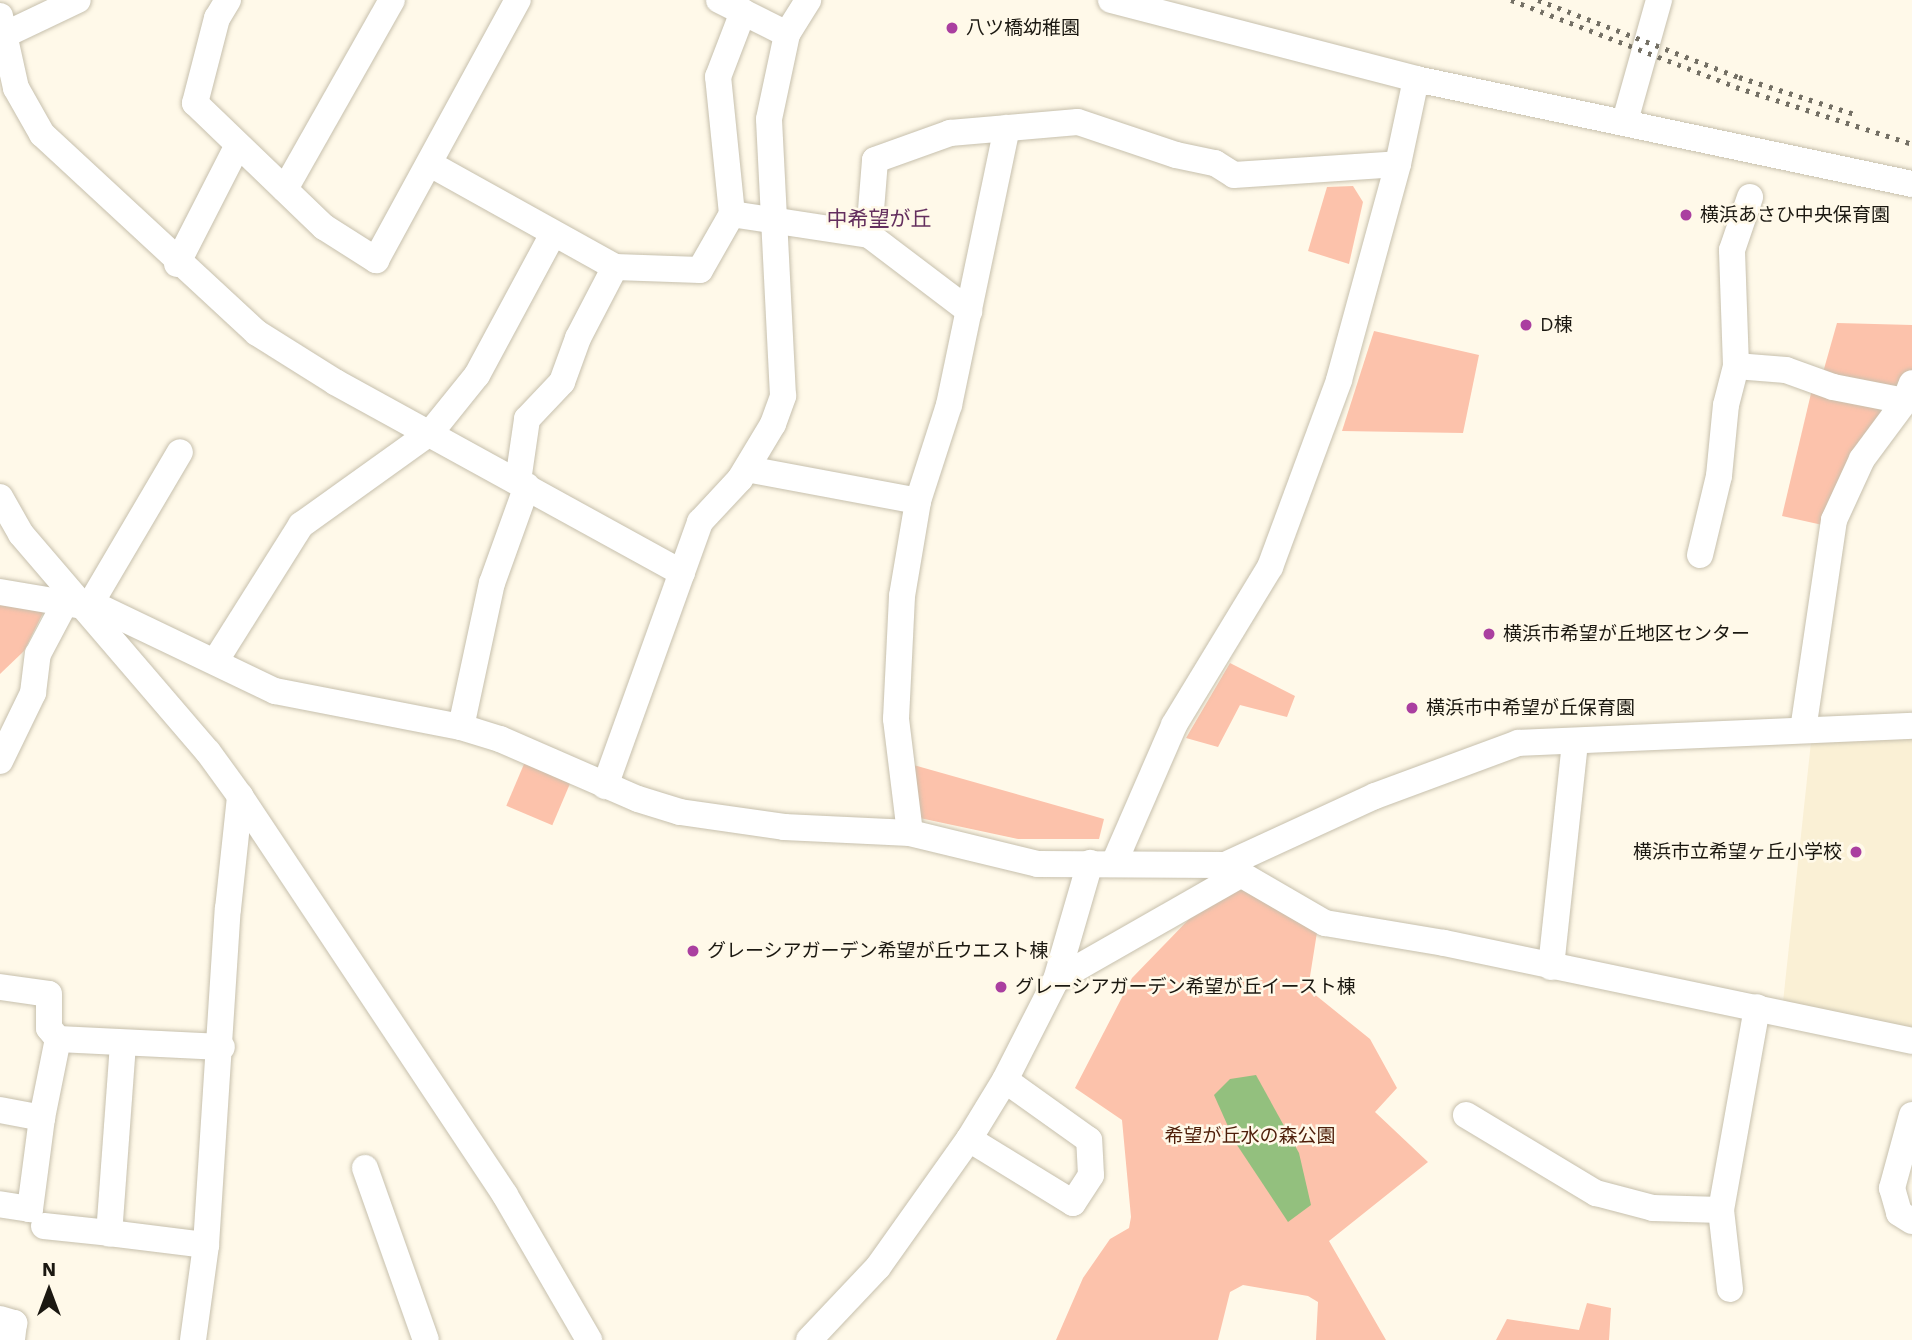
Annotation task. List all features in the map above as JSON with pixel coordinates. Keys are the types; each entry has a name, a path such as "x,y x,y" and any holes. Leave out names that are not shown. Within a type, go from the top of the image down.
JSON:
{"street":[{"path":"78,0 2,30 16,88 42,134 177,264 257,333 335,382 431,432 682,573"},
{"path":"228,0 217,18 195,103 237,147 324,227 376,260 518,0"},
{"path":"285,189 392,0"},
{"path":"719,0 788,33"},
{"path":"604,786 700,522 747,469 783,396 771,219 769,119 788,33 808,0"},
{"path":"1111,0 1416,79 1625,121 1912,184"},
{"path":"1625,121 1659,0"},
{"path":"430,164 615,267 700,270 732,214 718,77 743,12"},
{"path":"808,1340 878,1267 966,1144 1005,1080 1056,980 1102,862 1174,725 1270,566 1339,380 1398,164 1416,79"},
{"path":"869,235 875,160 950,134 1078,122 1176,155 1215,163 1234,175 1398,164"},
{"path":"910,833 895,675 918,501 949,405 1007,128"},
{"path":"177,264 237,147"},
{"path":"1700,555 1719,476 1726,405 1736,366 1732,250 1750,197"},
{"path":"732,214 869,235 969,311"},
{"path":"216,660 301,526 431,432 477,375 553,234"},
{"path":"461,727 492,583 523,484 527,419 562,382 578,338 615,267"},
{"path":"1736,366 1786,369 1833,387 1909,392"},
{"path":"1803,730 1834,520 1862,459 1909,392"},
{"path":"0,761 33,693 38,654 79,604 180,452"},
{"path":"747,469 918,501"},
{"path":"0,497 21,534 240,796 383,1017 505,1195 589,1340"},
{"path":"0,592 79,604 216,660 275,691 461,727 500,739 604,786 680,812 730,821 910,833 1038,864 1102,862 1233,870 1325,923 1757,1007 1912,1041"},
{"path":"1056,980 1233,870 1327,817 1518,743 1575,744 1912,726"},
{"path":"1551,967 1575,744"},
{"path":"193,1340 206,1245 222,1047 228,909 240,796"},
{"path":"0,987 49,994 49,1028 58,1039 222,1047"},
{"path":"1730,1289 1721,1210 1757,1007"},
{"path":"0,1204 30,1209 42,1118 58,1039"},
{"path":"109,1233 123,1044"},
{"path":"966,1144 1073,1203 1091,1175 1089,1140 1005,1080"},
{"path":"0,1110 42,1118"},
{"path":"1466,1115 1596,1193 1653,1208 1721,1210"},
{"path":"1912,1115 1892,1188 1899,1213 1912,1221"},
{"path":"365,1168 426,1340"},
{"path":"44,1226 206,1245"},
{"path":"0,1319 14,1323 12,1340"}],"shaded area":[{"name":"横浜市立希望ヶ丘小学校","path":"1912,731 1912,1028 1783,1002 1812,733"},
{"path":"1256,1075 1299,1153 1311,1205 1288,1222 1235,1142 1214,1095 1230,1079"}],"green space":[{"path":"1353,186 1363,202 1349,264 1308,251 1327,187"},
{"path":"1837,323 1912,325 1912,372 1903,397 1822,376"},
{"path":"1374,331 1479,355 1463,433 1342,431"},
{"path":"1813,385 1896,405 1827,526 1782,516"},
{"path":"0,600 44,611 24,651 0,674"},
{"path":"1230,663 1295,696 1287,717 1240,705 1218,747 1186,738"},
{"path":"527,757 573,777 552,825 506,806"},
{"path":"910,764 1104,819 1099,839 1018,839 915,817"},
{"name":"希望が丘水の森公園","path":"1240,887 1318,926 1308,989 1370,1039 1397,1088 1375,1112 1428,1162 1329,1241 1386,1340 1316,1340 1318,1302 1308,1296 1243,1285 1230,1292 1218,1340 1056,1340 1083,1278 1110,1239 1129,1228 1131,1217 1122,1120 1075,1088 1132,978 1194,914"},
{"path":"1587,1303 1611,1308 1609,1340 1496,1340 1507,1319 1579,1330"}],"railway":[{"path":"1511,0 1736,87 1912,144"},
{"path":"1538,0 1739,77 1854,114"}],"place":[{"name":"八ツ橋幼稚園","path":"952,28"},
{"name":"横浜あさひ中央保育園","path":"1686,215"},
{"name":"D棟","path":"1526,325"},
{"name":"横浜市希望が丘地区センター","path":"1489,634"},
{"name":"横浜市中希望が丘保育園","path":"1412,708"},
{"name":"横浜市立希望ヶ丘小学校","path":"1856,852"},
{"name":"グレーシアガーデン希望が丘ウエスト棟","path":"693,951"},
{"name":"グレーシアガーデン希望が丘イースト棟","path":"1001,987"}],"district":[{"name":"中希望が丘","path":"879,219"}]}
